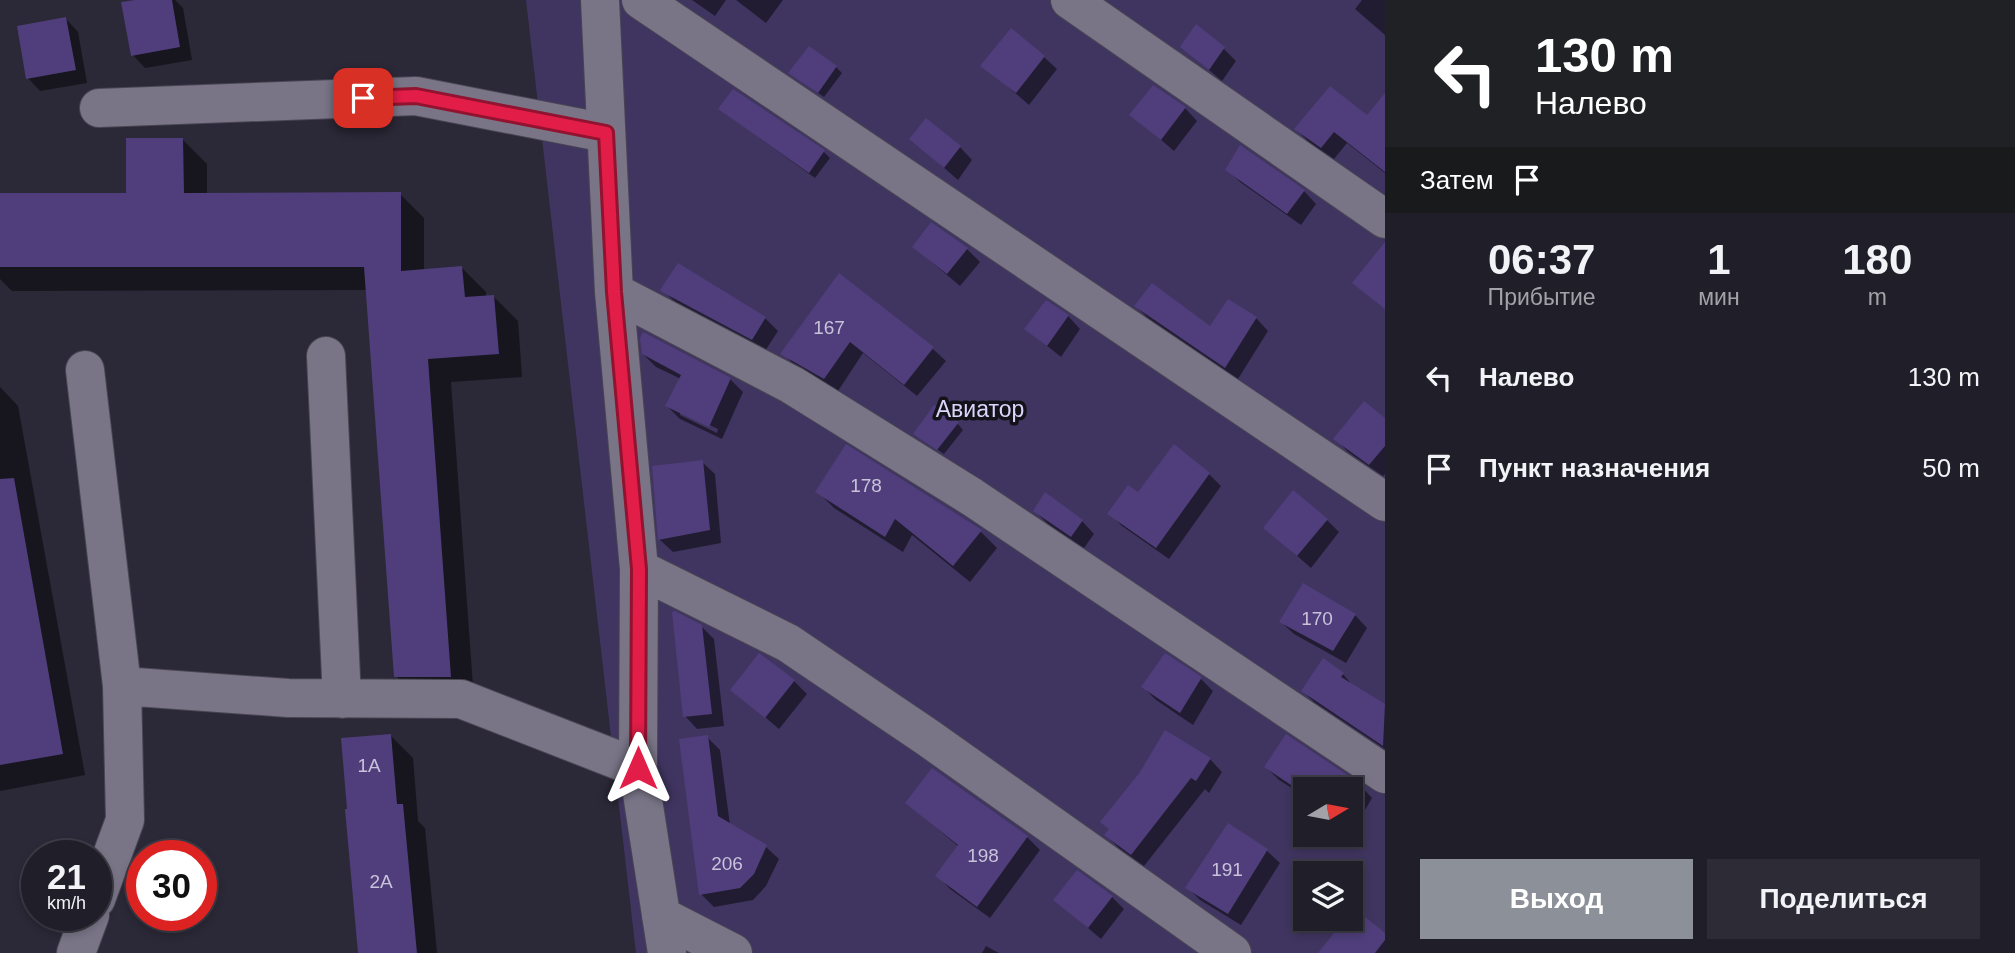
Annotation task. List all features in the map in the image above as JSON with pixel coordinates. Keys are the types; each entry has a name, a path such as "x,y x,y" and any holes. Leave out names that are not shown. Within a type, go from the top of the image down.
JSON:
{"street":[{"path":"600,0 614,292 639,569 638,768 667,953"},
{"path":"640,0 1385,502"},
{"path":"1070,0 1385,219"},
{"path":"99,108 416,96 606,133"},
{"path":"614,292 792,385 972,497 1385,774"},
{"path":"326,356 342,699"},
{"path":"85,370 122,686 125,820 112,855"},
{"path":"639,569 788,643 938,745 1232,953"},
{"path":"122,686 288,698 461,699 638,768"},
{"path":"661,916 733,953"},
{"path":"76,953 84,931"}],"green space":[{"name":"Авиатор","path":"526,0 1385,0 1385,953 636,953"}],"building":[{"path":"172,0 180,47 131,56 121,2"},
{"path":"66,17 76,70 26,79 17,26"},
{"path":"1196,24 1225,47 1209,70 1180,47"},
{"path":"1011,28 1045,56 1016,93 980,66"},
{"path":"809,46 837,66 818,93 788,73"},
{"path":"1153,85 1186,107 1161,140 1129,115"},
{"path":"1330,86 1367,115 1385,93 1385,172 1334,132 1321,148 1294,129"},
{"path":"733,89 825,150 809,173 718,109"},
{"path":"926,118 961,146 944,168 909,139"},
{"path":"126,138 183,138 184,193 401,192 401,271 462,266 465,297 494,295 499,354 428,359 451,677 394,677 364,267 0,267 0,193 126,193"},
{"path":"1240,145 1305,190 1287,214 1225,170"},
{"path":"931,222 968,248 947,274 912,247"},
{"path":"1385,242 1385,309 1352,283"},
{"path":"678,263 766,317 752,340 660,290"},
{"path":"839,273 934,347 904,385 850,342 824,379 780,354"},
{"path":"1152,283 1210,326 1228,299 1257,317 1225,368 1134,306"},
{"path":"1046,300 1069,315 1047,346 1024,329"},
{"path":"643,332 731,378 709,427 665,406 681,375 642,354 640,338"},
{"path":"1364,401 1385,418 1385,446 1369,465 1333,439"},
{"path":"934,405 959,422 937,450 913,434"},
{"path":"846,444 982,530 953,566 895,519 885,537 815,492"},
{"path":"1174,444 1210,473 1156,548 1107,514 1128,485 1138,492"},
{"path":"703,460 710,530 658,540 652,466"},
{"path":"14,478 63,754 0,765 0,479"},
{"path":"1293,490 1328,519 1297,556 1263,528"},
{"path":"1045,492 1083,520 1071,537 1033,511"},
{"path":"1303,583 1356,614 1333,651 1279,622"},
{"path":"675,611 702,625 712,714 683,717 672,612"},
{"path":"759,653 795,680 765,718 730,690"},
{"path":"1165,653 1202,677 1180,713 1141,687"},
{"path":"1323,658 1344,673 1341,677 1385,704 1383,746 1301,691"},
{"path":"1165,730 1211,758 1196,781 1191,778 1131,855 1104,835 1109,829 1100,822 1140,772"},
{"path":"391,734 397,804 403,804 417,953 358,953 341,738"},
{"path":"1286,734 1350,777 1293,777 1293,786 1264,767"},
{"path":"708,735 718,816 767,845 754,874 740,888 699,895 679,739"},
{"path":"932,768 1028,836 977,907 935,876 958,845 905,803"},
{"path":"1228,823 1268,849 1228,914 1185,888"},
{"path":"1077,870 1113,896 1088,928 1053,900"},
{"path":"1363,915 1385,933 1385,940 1375,953 1318,953 1335,931 1363,931"}],"route":[{"path":"363,98 416,96 606,133 614,292 639,569 638,768"}]}
